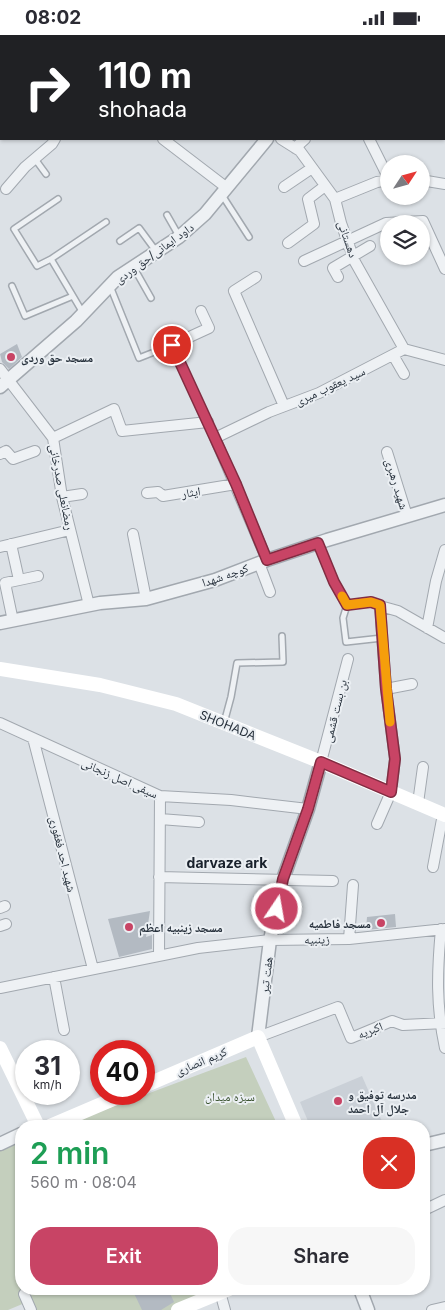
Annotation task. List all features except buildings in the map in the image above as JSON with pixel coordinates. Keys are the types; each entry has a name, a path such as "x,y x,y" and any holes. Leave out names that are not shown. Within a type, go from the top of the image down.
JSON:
{"main road":[{"name":"SHOHADA","path":"0,669 119,690 176,704 444,814"},
{"name":"کریم انصاری","path":"155,1081 256,1037"},
{"path":"256,1037 289,1120"},
{"path":"256,1037 293,1120"},
{"path":"0,1048 35,1120"},
{"path":"64,1120 99,1105"},
{"path":"178,1310 215,1295"}],"street":[{"path":"6,189 25,167 54,140"},
{"path":"164,140 225,191"},
{"name":"داود ایمانی/حق وردی","path":"5,384 83,313 118,277 179,237 206,214 266,140"},
{"name":"دهستانی","path":"283,140 300,151 335,199 353,256 404,349"},
{"path":"295,148 304,140"},
{"path":"372,140 380,158"},
{"path":"284,187 312,168"},
{"path":"335,199 380,181"},
{"path":"430,182 445,184"},
{"path":"288,243 314,224 308,199 326,186"},
{"path":"304,261 386,223 423,221 445,269"},
{"path":"338,277 333,269 370,246"},
{"path":"256,277 234,291 284,407"},
{"path":"172,345 209,328 201,311"},
{"path":"404,349 445,360"},
{"name":"سید یعقوب میری","path":"215,438 319,393 404,349"},
{"path":"394,355 404,374"},
{"name":"رمضانعلی صدرخانی","path":"0,369 5,384 53,438 62,497 89,605"},
{"path":"53,438 114,409 122,431 208,422"},
{"path":"215,438 236,484 263,562 270,592"},
{"path":"0,454 6,451 13,459 35,451"},
{"name":"شهید رهبری","path":"387,452 407,516"},
{"name":"ایثار","path":"147,493 158,492 163,496 236,484"},
{"path":"62,497 82,494"},
{"name":"کوچه شهدا","path":"0,623 89,605 146,599 215,580 318,543 445,505"},
{"path":"0,547 70,530"},
{"path":"133,534 146,599"},
{"path":"11,544 19,580"},
{"path":"427,627 436,581 445,550"},
{"path":"13,621 5,583 38,576"},
{"path":"377,824 391,792 395,759 386,689 380,605 398,611 445,638"},
{"name":"بن بست قشمی","path":"321,762 348,659"},
{"path":"386,689 412,684"},
{"name":"سیفی اصل زنجانی","path":"0,723 160,797 231,800 308,809"},
{"name":"شهید احد فغفوری","path":"33,738 93,969"},
{"name":"هفت تیر","path":"256,1037 270,940 283,879 308,809 321,762"},
{"path":"418,803 423,767"},
{"path":"159,955 160,797"},
{"path":"433,867 444,814"},
{"path":"160,819 199,822"},
{"path":"160,877 333,881"},
{"path":"349,939 353,885"},
{"path":"443,929 437,975 445,1048"},
{"name":"زینبیه","path":"0,988 198,948 270,940 349,939 443,929"},
{"path":"54,977 64,1030"},
{"name":"اکبریه","path":"256,1037 338,1007 351,1038 392,1021 403,1025 442,1023"},
{"path":"0,1144 15,1137"},
{"path":"430,1144 444,1143"},
{"path":"430,1207 445,1200"},
{"path":"24,1295 31,1310"},
{"path":"225,1295 225,1310"},
{"path":"362,1295 366,1310"},
{"path":"432,1310 445,1307"}],"lane":[{"path":"35,159 46,174"},
{"path":"225,191 249,237"},
{"path":"58,199 14,229 37,267 106,222"},
{"path":"167,215 179,237"},
{"path":"120,241 139,228 156,252"},
{"path":"51,259 83,313"},
{"path":"134,267 151,298"},
{"path":"110,286 139,358 172,345 215,438"},
{"path":"12,287 25,316 73,295"},
{"path":"318,543 334,582 347,605 343,618 346,642 382,638"},
{"path":"347,605 371,602 380,605"},
{"path":"224,723 237,663 283,663 282,636"}],"shaded area":[{"name":"مدرسه توفیق و جلال آل احمد","path":"362,1076 381,1120 308,1120 300,1102"}],"green space":[{"name":"سبزه میدان","path":"246,1057 275,1120 77,1120 117,1105 155,1105 155,1091"},
{"path":"15,1143 15,1295 207,1295 173,1310 36,1310 32,1300 8,1310 0,1310 0,1149"}],"slow traffic":[{"path":"342,596 347,605 371,602 380,605 390,722"}],"place":[{"name":"مسجد حق وردی","path":"11,357"},
{"name":"مسجد فاطمیه","path":"381,923"},
{"name":"مسجد زینبیه اعظم","path":"129,927"},
{"name":"مدرسه توفیق و جلال آل احمد","path":"338,1101"}],"district":[{"name":"darvaze ark","path":"227,862"}],"route":[{"path":"172,345 236,484 267,560 318,543 334,582 347,605 371,602 380,605 386,689 395,759 391,792 321,762 308,809 283,879 277,909"}]}
